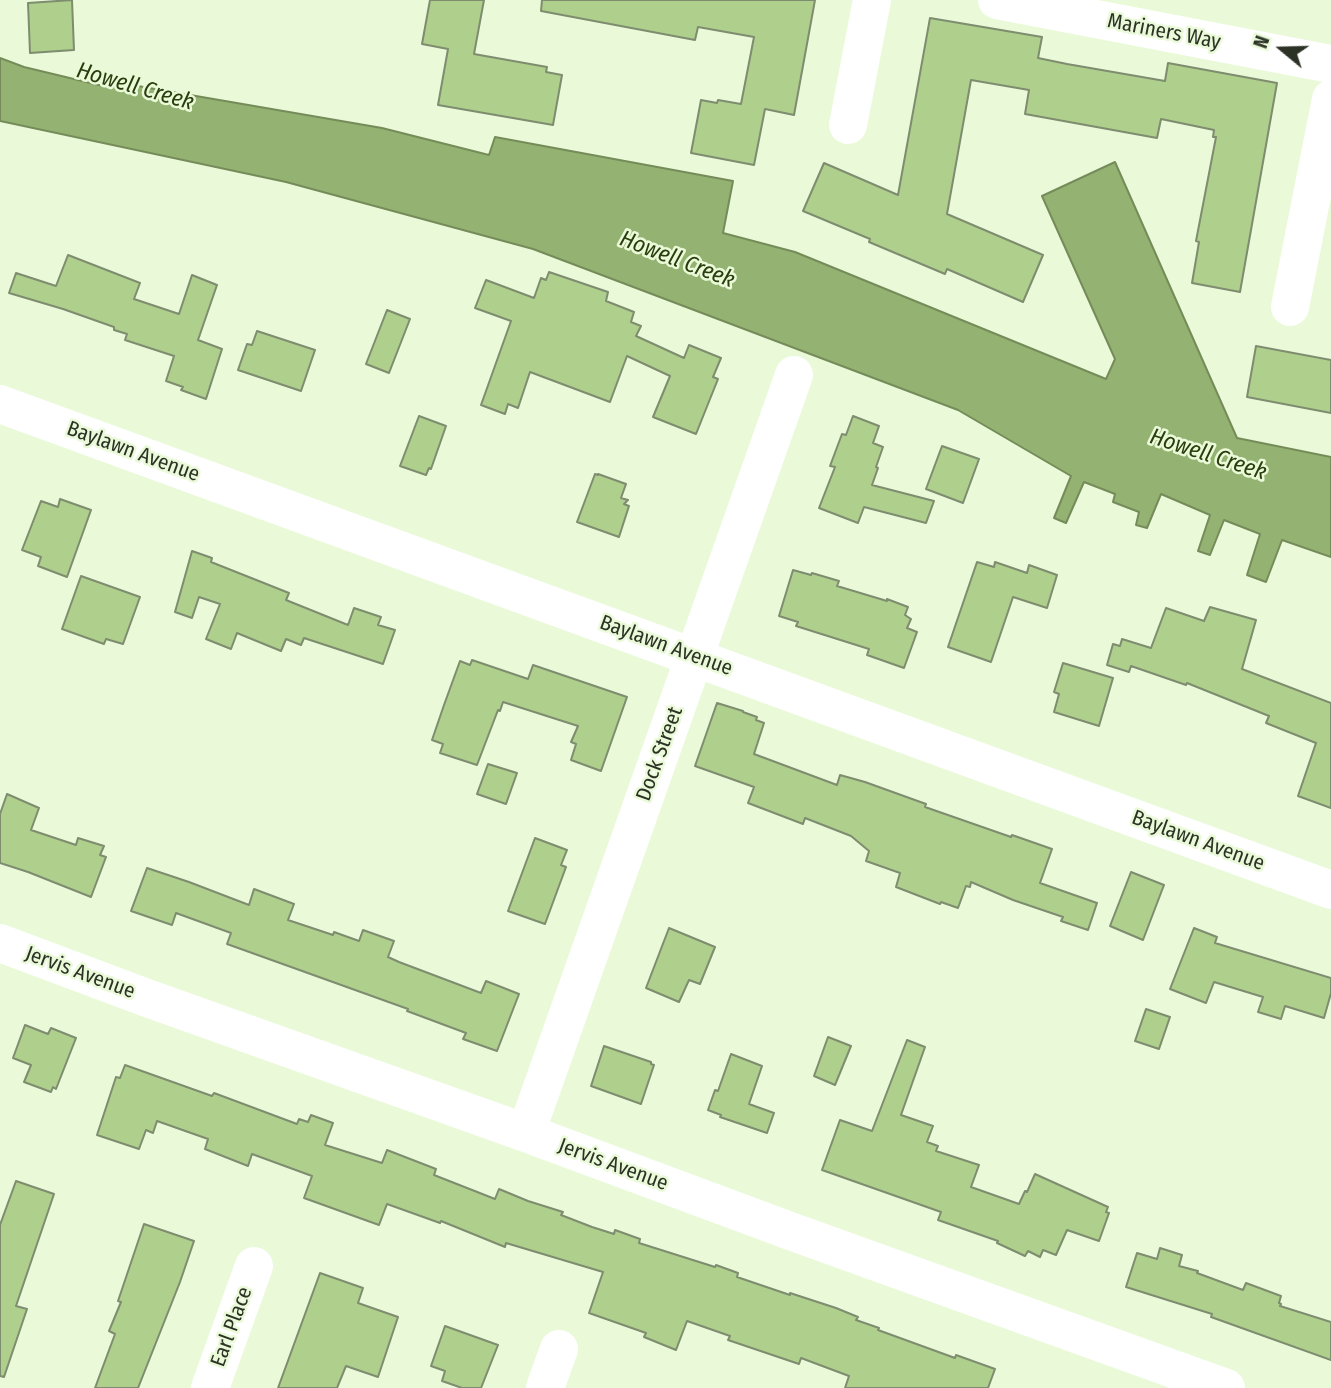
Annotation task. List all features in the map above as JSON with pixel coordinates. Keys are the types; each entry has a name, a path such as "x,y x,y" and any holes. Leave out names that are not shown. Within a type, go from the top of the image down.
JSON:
{"street":[{"path":"848,125 872,0"},
{"name":"Mariners Way","path":"997,0 1331,64"},
{"path":"1290,307 1331,99"},
{"name":"Dock Street","path":"526,1133 794,375"},
{"name":"Baylawn Avenue","path":"0,404 1331,890"},
{"name":"Jervis Avenue","path":"0,943 1226,1388"},
{"name":"Earl Place","path":"210,1388 254,1266"},
{"path":"545,1388 559,1349"}],"water":[{"name":"Howell Creek","path":"0,58 24,67 103,86 103,80 382,128 489,155 495,137 733,181 723,233 795,252 1106,379 1115,359 1042,196 1115,162 1237,438 1331,457 1331,557 1282,540 1266,582 1247,575 1260,534 1224,520 1210,555 1198,551 1210,515 1161,494 1147,528 1136,525 1139,512 1113,502 1115,494 1084,482 1066,523 1054,518 1071,476 958,410 533,249 286,182 0,121"}],"building":[{"path":"72,0 74,50 30,53 28,3"},
{"path":"430,0 484,0 474,54 547,67 546,72 562,75 553,125 438,105 448,49 422,44"},
{"path":"542,0 815,0 794,115 765,109 754,165 691,153 701,100 741,104 754,37 698,27 695,40 541,11"},
{"path":"930,18 1042,37 1038,58 1067,64 1165,81 1168,63 1277,83 1240,292 1192,283 1199,242 1196,241 1216,137 1213,137 1214,130 1161,119 1157,138 1025,114 1029,90 971,80 947,214 1043,255 1023,302 947,269 945,274 803,211 824,163 898,195"},
{"path":"68,255 140,283 134,299 179,314 192,275 217,285 198,340 222,349 206,399 166,381 174,356 125,340 127,334 114,330 114,327 9,293 16,273 56,286"},
{"path":"549,272 608,292 606,301 634,312 631,322 641,326 636,336 684,358 689,345 721,358 713,377 718,379 696,434 653,417 670,376 627,356 610,402 530,372 518,408 508,404 505,414 481,405 511,321 475,308 486,280 534,298 541,278 546,280"},
{"path":"387,310 410,319 389,373 366,364"},
{"path":"257,331 315,350 301,391 238,370 247,344 252,345"},
{"path":"1256,346 1331,360 1331,413 1247,397"},
{"path":"419,416 446,426 431,469 429,468 426,475 400,466"},
{"path":"853,416 879,426 873,443 883,447 872,485 934,501 926,523 864,507 858,523 819,508 835,467 830,466 842,434 846,435"},
{"path":"942,446 979,459 963,503 926,489"},
{"path":"595,474 626,484 621,498 628,500 624,504 629,506 619,537 577,522"},
{"path":"60,499 91,510 67,577 38,566 41,557 22,550 41,501 58,507"},
{"path":"192,551 212,558 211,562 289,593 286,600 348,625 354,608 381,617 378,625 395,630 383,664 304,638 301,645 286,639 281,651 237,633 231,649 206,639 220,604 199,597 192,618 175,612"},
{"path":"977,562 994,567 995,562 1027,573 1029,565 1057,575 1047,608 1013,597 991,662 948,647"},
{"path":"793,570 839,581 837,586 908,607 905,615 911,619 907,628 917,632 904,668 867,655 869,649 796,626 798,622 779,616"},
{"path":"81,576 140,597 123,644 106,639 104,644 62,629"},
{"path":"1210,607 1256,620 1242,669 1331,703 1331,808 1298,796 1316,743 1266,723 1269,716 1187,683 1186,685 1131,666 1129,672 1107,665 1113,644 1120,646 1122,639 1151,648 1166,608 1204,621"},
{"path":"472,660 528,679 533,665 627,697 601,771 571,760 576,744 571,742 578,726 503,702 477,765 440,753 443,744 432,740 444,705 460,661 470,665"},
{"path":"1063,663 1113,678 1099,726 1054,712 1059,694 1054,692"},
{"path":"717,703 743,711 764,723 754,754 837,785 840,775 865,782 926,804 925,807 1052,849 1040,883 1097,903 1088,930 1061,921 1063,917 971,882 970,887 966,886 958,908 941,902 940,904 896,887 900,873 866,861 869,851 851,836 805,818 803,824 748,803 754,787 695,766"},
{"path":"488,764 517,773 506,804 477,794"},
{"path":"7,794 39,808 31,830 76,845 78,838 104,846 100,855 106,857 91,897 0,863 0,814"},
{"path":"535,838 567,850 561,865 566,867 545,924 508,911"},
{"path":"147,868 249,905 254,889 294,904 288,920 359,941 363,930 394,941 388,957 399,962 481,993 486,981 519,994 497,1051 463,1039 466,1033 407,1011 408,1009 227,944 231,933 176,913 172,925 131,911"},
{"path":"1131,872 1164,885 1143,940 1110,926"},
{"path":"669,928 715,947 700,984 689,980 679,1002 646,988"},
{"path":"1194,928 1217,937 1215,943 1331,978 1331,993 1324,1018 1285,1006 1281,1019 1258,1012 1263,997 1214,982 1206,1003 1170,989"},
{"path":"1146,1009 1170,1017 1159,1049 1135,1041"},
{"path":"25,1025 48,1034 51,1028 76,1038 56,1089 53,1087 51,1092 24,1082 31,1065 13,1058"},
{"path":"828,1037 851,1046 835,1085 814,1076"},
{"path":"907,1040 925,1047 901,1115 933,1126 927,1142 938,1146 936,1151 979,1165 971,1187 1019,1204 1035,1174 1108,1207 1106,1212 1109,1213 1099,1241 1067,1230 1056,1255 1043,1250 1040,1257 1028,1251 1025,1256 997,1243 998,1241 938,1220 941,1212 822,1170 840,1120 872,1131"},
{"path":"604,1046 654,1065 641,1104 591,1086"},
{"path":"731,1054 762,1066 749,1104 774,1113 767,1133 720,1117 721,1115 708,1110"},
{"path":"125,1065 212,1096 214,1093 297,1124 299,1119 308,1122 311,1115 333,1123 325,1145 382,1163 387,1150 436,1169 434,1175 495,1199 499,1189 563,1212 561,1215 592,1227 614,1234 615,1230 640,1239 639,1243 715,1267 716,1265 738,1273 737,1277 836,1308 858,1317 856,1320 879,1328 878,1330 955,1358 956,1355 995,1369 988,1388 845,1388 849,1376 801,1358 799,1364 728,1340 730,1336 687,1321 676,1350 644,1337 646,1333 589,1313 603,1272 506,1243 505,1247 441,1221 440,1223 387,1204 379,1225 304,1198 312,1176 252,1154 248,1166 205,1149 208,1139 157,1121 153,1133 146,1130 139,1149 97,1135 116,1077 120,1078"},
{"path":"16,1181 54,1194 16,1306 27,1309 4,1377 0,1376 0,1225"},
{"path":"144,1224 194,1241 138,1388 95,1388 115,1334 109,1331 121,1302 118,1301"},
{"path":"1160,1248 1182,1255 1179,1266 1243,1290 1246,1283 1281,1296 1280,1306 1331,1322 1331,1360 1211,1317 1212,1314 1126,1287 1137,1253 1157,1259"},
{"path":"320,1273 363,1288 358,1303 398,1317 378,1377 346,1366 337,1388 278,1388"},
{"path":"445,1326 498,1345 481,1388 462,1388 442,1381 445,1371 431,1366"}]}
